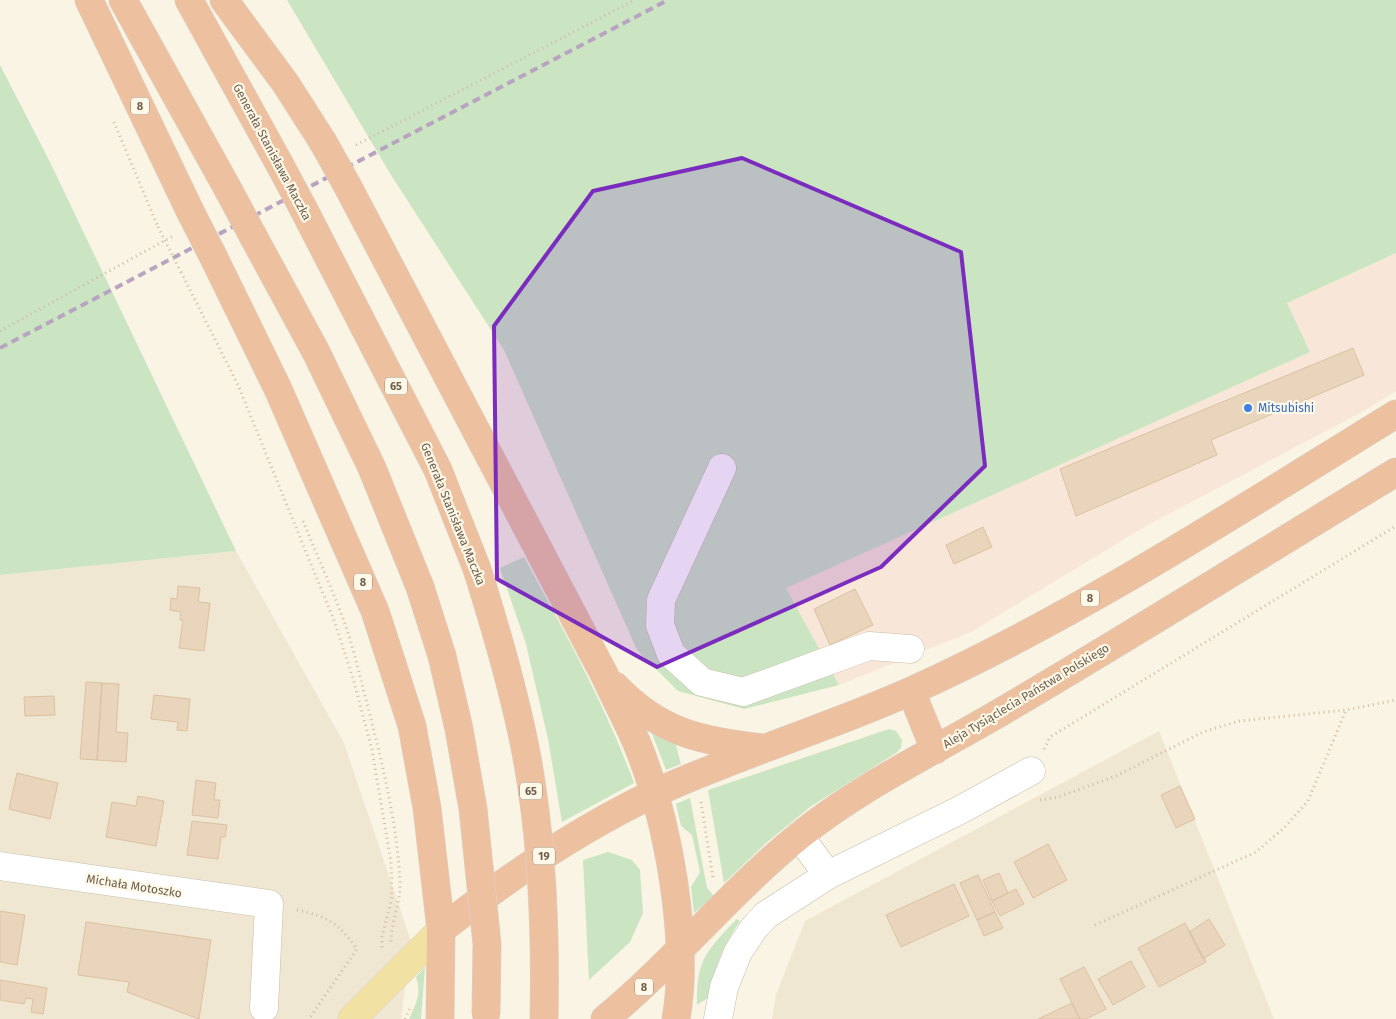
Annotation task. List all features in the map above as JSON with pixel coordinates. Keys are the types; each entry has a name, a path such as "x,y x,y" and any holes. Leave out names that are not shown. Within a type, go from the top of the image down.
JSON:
{"highway":[{"name":"8","path":"89,0 183,223 213,256 278,389 375,611 412,726 427,808 441,930 440,1019"},
{"path":"123,0 316,352 372,468 420,586 442,656 459,729 473,809 486,944 486,1016"},
{"name":"Generała Stanisława Maczka","path":"189,0 303,208 438,470 477,568 499,637 524,744 535,822 542,909 544,1019"},
{"name":"8","path":"224,0 286,84 336,145 347,185 604,674 636,708 686,735 716,742 767,748 911,691 1071,609 1396,414"},
{"name":"Aleja Tysiąclecia Państwa Polskiego","path":"679,952 728,901 799,836 877,783 935,750 1396,472"},
{"path":"604,674 638,746 654,794 674,882 679,952 676,1019"},
{"path":"911,691 935,750"},
{"name":"19","path":"441,930 522,870 595,824 654,794 767,748"},
{"name":"8","path":"605,1019 644,987 679,952"}],"main road":[{"path":"352,1019 441,930"}],"street":[{"path":"722,468 661,600 660,625 671,654 702,682 743,692 869,646 910,649"},
{"path":"718,1019 724,987 738,952 754,928 766,915 828,875 960,810 1031,771"},
{"path":"799,836 828,875"},
{"name":"Michała Motoszko","path":"0,866 269,904"},
{"path":"264,1008 269,904"}],"path":[{"path":"336,145 635,0"},
{"path":"0,331 183,223"},
{"path":"158,227 238,385 335,622 353,678 372,750 388,836 392,896 382,937 382,957 399,971"},
{"path":"300,513 342,617 378,745 390,804 400,883 400,898 391,933 391,944 399,971"},
{"path":"1031,771 1050,736 1396,526"},
{"path":"1038,800 1058,797 1116,776 1203,732 1239,721 1346,710 1396,700"},
{"path":"1095,925 1256,852 1284,828 1308,801 1346,710"},
{"path":"269,904 324,916 345,932 357,949 309,1019"}],"highlighted area":[{"path":"742,158 961,252 985,466 881,567 657,667 497,579 494,326 593,191"}],"shaded area":[{"path":"1396,253 1396,391 1362,412 1146,526 971,632 839,685 786,588 1309,352 1287,303"},
{"path":"236,551 344,743 411,941 401,1019 0,1019 0,575"},
{"path":"1159,731 1274,1019 772,1019 776,995 805,921"}],"green space":[{"path":"287,0 1396,0 1396,253 1287,303 1310,352 786,588 839,685 744,709 678,691 637,650 504,350 391,175"},
{"path":"0,65 49,160 236,551 0,575"},
{"path":"524,557 597,696 634,783 562,822 548,739 526,644 500,568"},
{"path":"889,729 896,731 902,740 901,748 896,753 810,807 766,843 724,883 708,790"},
{"path":"651,731 675,742 681,764 666,770"},
{"path":"690,798 707,888 714,896 694,913 691,887 700,872 692,835 681,826 676,804"},
{"path":"608,852 632,860 640,870 643,913 630,942 589,980 583,860"},
{"path":"737,919 740,921 728,940 720,958 709,997 697,1005 699,977 705,957 718,939"},
{"path":"425,967 421,1019 409,1019 418,993 416,977"}],"building":[{"name":"Mitsubishi","path":"1353,348 1364,375 1211,440 1217,455 1076,516 1060,469"},
{"path":"983,527 992,547 954,564 946,545"},
{"path":"178,586 200,588 198,602 210,603 204,651 179,648 183,620 180,620 181,612 170,610 171,598 177,599"},
{"path":"855,589 873,625 830,645 814,609"},
{"path":"86,682 102,683 97,760 80,759"},
{"path":"102,683 119,684 116,732 128,733 126,762 97,760"},
{"path":"154,695 190,699 187,731 177,730 178,722 151,719"},
{"path":"54,696 55,715 25,716 24,697"},
{"path":"17,773 58,783 50,819 9,809"},
{"path":"196,780 216,783 214,800 220,800 218,818 192,815"},
{"path":"1180,786 1195,819 1176,828 1161,795"},
{"path":"138,796 164,801 156,846 106,837 112,802 136,806"},
{"path":"192,821 227,825 225,837 221,837 218,859 187,855"},
{"path":"1048,844 1067,880 1033,898 1014,862"},
{"path":"999,873 1008,893 992,901 983,880"},
{"path":"978,875 995,912 977,920 960,883"},
{"path":"954,884 969,916 901,947 886,915"},
{"path":"1016,889 1024,904 1000,916 992,901"},
{"path":"0,911 25,915 17,965 0,962"},
{"path":"995,912 1003,928 984,936 977,920"},
{"path":"1209,919 1225,945 1203,959 1189,932"},
{"path":"86,922 211,940 199,1019 127,992 129,982 78,975"},
{"path":"1185,923 1206,962 1159,987 1138,948"},
{"path":"1131,961 1145,987 1113,1005 1098,979"},
{"path":"1084,967 1106,1009 1086,1019 1080,1019 1060,979"},
{"path":"0,980 47,988 43,1014 31,1012 33,999 26,998 24,1004 0,1000"},
{"path":"1072,1003 1080,1019 1038,1019"}],"railway":[{"path":"0,348 668,0"}],"place":[{"name":"Mitsubishi","path":"1248,408"}]}
